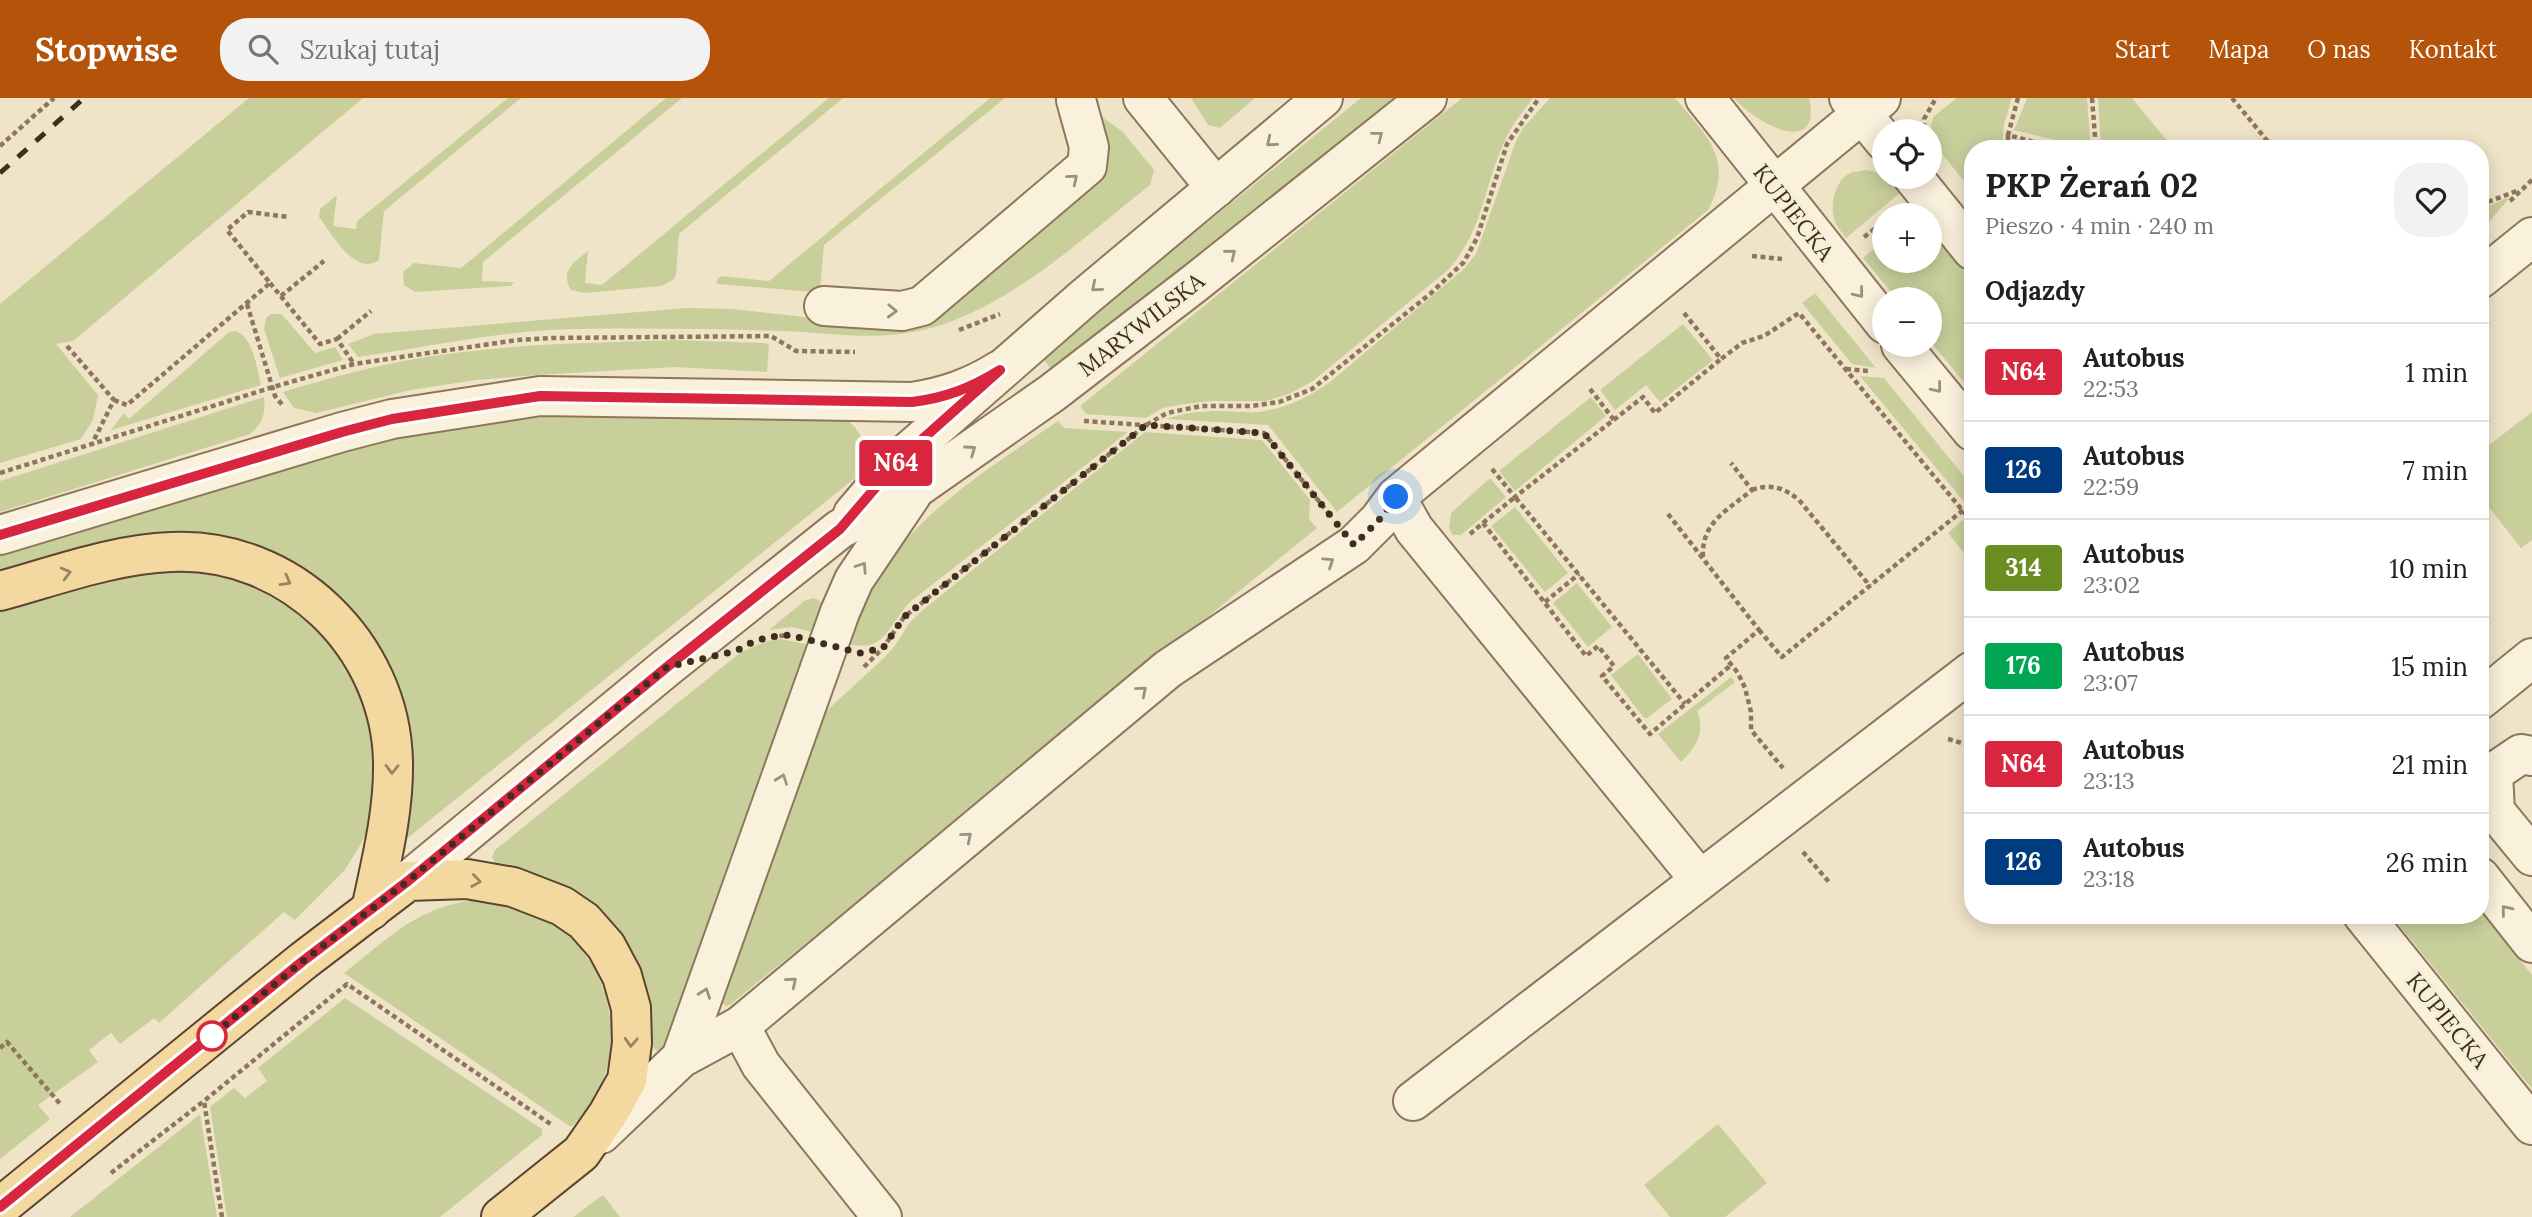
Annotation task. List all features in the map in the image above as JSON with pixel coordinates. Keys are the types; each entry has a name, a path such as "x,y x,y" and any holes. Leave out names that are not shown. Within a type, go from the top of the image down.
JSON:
{"main road":[{"path":"0,590 119,559 171,551 216,554 255,565 288,581 318,601 344,628 365,658 390,728 393,763 390,808 371,910"},
{"path":"408,881 467,879 513,887 562,906 584,921 606,946 622,976 631,1008 632,1043 627,1080 608,1114 569,1140 501,1217"},
{"name":"MARYWILSKA","path":"0,1206 303,961 408,881"}],"street":[{"path":"1143,98 1216,188"},
{"name":"MARYWILSKA","path":"840,529 900,459 1085,297 1323,98"},
{"name":"MARYWILSKA","path":"408,881 667,667 840,529 915,489 1052,393 1427,98"},
{"name":"KUPIECKA","path":"1704,98 1872,308"},
{"path":"824,306 902,312 922,306 1087,166 1089,147 1076,100"},
{"path":"569,1140 681,1058 740,1026 1168,669 1354,545 1379,520 1396,497 1774,185 1863,103 1872,119"},
{"path":"1923,189 1964,240"},
{"path":"2489,272 2532,237"},
{"path":"1911,357 1964,421"},
{"path":"0,535 392,419 540,396 912,402 959,393 1000,370"},
{"path":"681,1058 828,644 854,580 915,489"},
{"path":"1396,497 1414,529 1700,880"},
{"path":"2489,693 2532,658"},
{"path":"1413,1101 1964,677"},
{"path":"2532,756 2521,754 2493,773 2495,811 2532,856"},
{"path":"2489,888 2532,943"},
{"name":"KUPIECKA","path":"2370,924 2532,1125"},
{"path":"740,1026 761,1065 882,1217"}],"path":[{"path":"0,146 54,98"},
{"path":"863,668 883,648 904,617 1146,425 1167,413 1201,405 1251,406 1279,402 1312,389 1430,294 1464,262 1477,238 1507,144 1539,98"},
{"path":"1924,119 1936,98"},
{"path":"2008,140 2018,98"},
{"path":"2092,98 2094,140"},
{"path":"2232,98 2267,140"},
{"path":"2008,135 2027,140"},
{"path":"2489,202 2520,190"},
{"path":"289,218 247,212 227,230 320,344 337,339 371,311"},
{"path":"1741,261 1751,256 1790,261"},
{"path":"281,296 324,261"},
{"path":"67,346 114,400 127,405 270,284"},
{"path":"247,304 275,396"},
{"path":"1680,308 1721,359"},
{"path":"951,333 1004,312"},
{"path":"1465,538 1643,397 1655,413 1742,343 1764,337 1799,313 1963,511 1782,657 1668,514"},
{"path":"0,473 272,387 354,364 517,340 586,336 771,336 796,351 862,351"},
{"path":"337,339 354,364"},
{"path":"1587,386 1614,420"},
{"path":"91,444 114,400"},
{"path":"1072,420 1264,433 1354,545"},
{"path":"1731,463 1752,490"},
{"path":"1481,474 1490,466 1685,704"},
{"path":"1704,559 1705,535 1712,523 1752,490 1761,486 1776,487 1799,500 1870,586"},
{"path":"1483,523 1586,656 1598,646 1614,666 1602,676 1650,734 1731,665"},
{"path":"1545,602 1579,574"},
{"path":"1759,630 1726,658 1745,688 1751,712 1751,730 1785,771"},
{"path":"768,637 790,635 860,653 883,648"},
{"path":"1800,848 1829,883"},
{"path":"109,1175 347,984 569,1140"},
{"path":"0,1048 7,1041 60,1106"},
{"path":"204,1101 222,1217"}],"green space":[{"path":"249,98 363,98 73,341 56,344 98,395 93,420 81,439 0,463 0,304"},
{"path":"508,98 521,98 384,211 379,260 370,264 361,263 337,243 319,217 320,209 337,195 333,226 356,229 357,221"},
{"path":"666,98 682,98 483,262 482,281 514,282 511,286 415,292 404,285 403,272 414,263 461,268"},
{"path":"829,98 843,98 679,234 676,275 673,280 661,286 584,293 571,290 568,272 588,251 585,283 602,285"},
{"path":"990,98 1005,98 824,245 820,290 815,292 718,284 716,281 721,276 769,281"},
{"path":"1191,98 1255,98 1220,128 1208,125"},
{"path":"1361,98 1394,98 1054,373 1043,359"},
{"path":"1462,98 1533,98 1506,138 1469,239 1448,270 1313,381 1289,394 1266,401 1184,404 1163,408 1146,418 1086,414 1080,406"},
{"path":"1550,98 1675,98 1707,137 1718,163 1716,192 1708,210 1337,512 1268,425 1166,419 1199,412 1254,412 1274,409 1299,400 1330,382 1464,269 1476,254 1516,141 1523,128"},
{"path":"1734,98 1809,98 1811,117 1806,128 1796,132 1784,130 1756,117"},
{"path":"1957,98 2012,98 2004,124 2003,140 1964,140 1964,181 1942,154 1942,119 1933,119"},
{"path":"2027,98 2087,98 2090,140 2055,140 2014,130"},
{"path":"2098,98 2132,98 2167,140 2100,140"},
{"path":"1095,112 1123,132 1154,170 1150,185 1026,282 972,313 944,324 881,336 705,329 551,330 468,339 358,357 348,344 374,334 687,308 733,309 899,328 1099,171"},
{"path":"1872,171 1872,189 1899,189 1901,192 1888,203 1872,203 1872,216 1846,238 1836,224 1833,204 1836,189 1844,177 1852,172"},
{"path":"2507,198 2508,200 2489,222 2489,205"},
{"path":"1942,242 1964,270 1964,382 1942,356 1942,287 1887,287 1875,273 1942,273"},
{"path":"1872,251 1872,269 1863,258"},
{"path":"1815,293 1876,368 1852,364 1802,303"},
{"path":"271,314 281,314 315,353 335,347 343,360 280,378 264,329 266,318"},
{"path":"1683,324 1713,360 1660,402 1646,385 1615,410 1600,390"},
{"path":"234,331 246,338 250,345 261,385 111,430 124,413 129,419 228,333"},
{"path":"676,340 765,343 769,345 767,372 675,367 476,380 411,390 316,413 294,408 283,392 372,368 437,355 539,345"},
{"path":"1860,376 1884,378 1964,476 1964,502"},
{"path":"264,397 263,417 250,434 0,512 0,481"},
{"path":"1591,397 1606,416 1515,491 1499,471"},
{"path":"598,412 847,420 862,440 863,463 855,478 405,840 402,839 391,672 363,625 283,560 0,573 0,555 304,459 377,441 450,428"},
{"path":"2532,412 2532,540 2521,548 2489,507 2489,445"},
{"path":"1058,421 1064,428 1128,432 911,601 879,641 861,646 847,644 873,584 911,534 956,493"},
{"path":"1145,432 1262,440 1310,500 1309,519 1317,528 726,1006 722,1003 723,998 823,714 884,658 910,622 924,609"},
{"path":"1490,478 1506,497 1461,535 1453,535 1449,528 1451,513"},
{"path":"1515,507 1568,573 1545,592 1491,526"},
{"path":"1963,520 1964,553 1948,533"},
{"path":"148,569 206,570 268,589 321,629 348,664 364,700 373,735 376,780 372,818 361,844 344,871 295,920 284,912 159,1023 154,1018 120,1044 111,1033 89,1050 98,1062 38,1105 50,1119 0,1159 0,609"},
{"path":"1577,583 1612,627 1588,647 1553,603"},
{"path":"813,598 820,601 823,607 816,633 792,627 769,630 804,601"},
{"path":"781,639 811,645 669,1047 657,1051 650,1045 563,886 528,872 496,866 492,857 495,850 741,652 767,641"},
{"path":"1638,654 1672,699 1647,718 1644,718 1611,675"},
{"path":"1731,677 1735,682 1697,711 1700,733 1691,751 1681,762 1658,734"},
{"path":"474,900 524,908 551,921 574,941 592,965 604,991 610,1020 611,1048 604,1077 591,1103 571,1127 344,973 419,917 453,904"},
{"path":"2489,921 2532,975 2532,1089 2398,924 2489,924"},
{"path":"345,998 542,1129 542,1135 440,1217 227,1217 210,1107 234,1088 245,1098 267,1081 258,1068"},
{"path":"200,1114 217,1217 70,1217 189,1123"},
{"path":"1718,1124 1767,1183 1725,1217 1670,1217 1644,1185"},
{"path":"603,1195 620,1217 573,1217"}],"railway":[{"path":"0,173 84,98"}],"bus line":[{"name":"N64","path":"0,535 392,419 540,396 912,402 959,393 1000,370 900,459 840,529 667,667 408,881 303,961 0,1207"}],"route":[{"path":"212,1036 204,1042 303,961 408,881 667,667 736,651 768,637 790,635 845,651 860,653 883,648 904,617 1146,425 1264,433 1354,545 1379,520 1396,497"}]}
